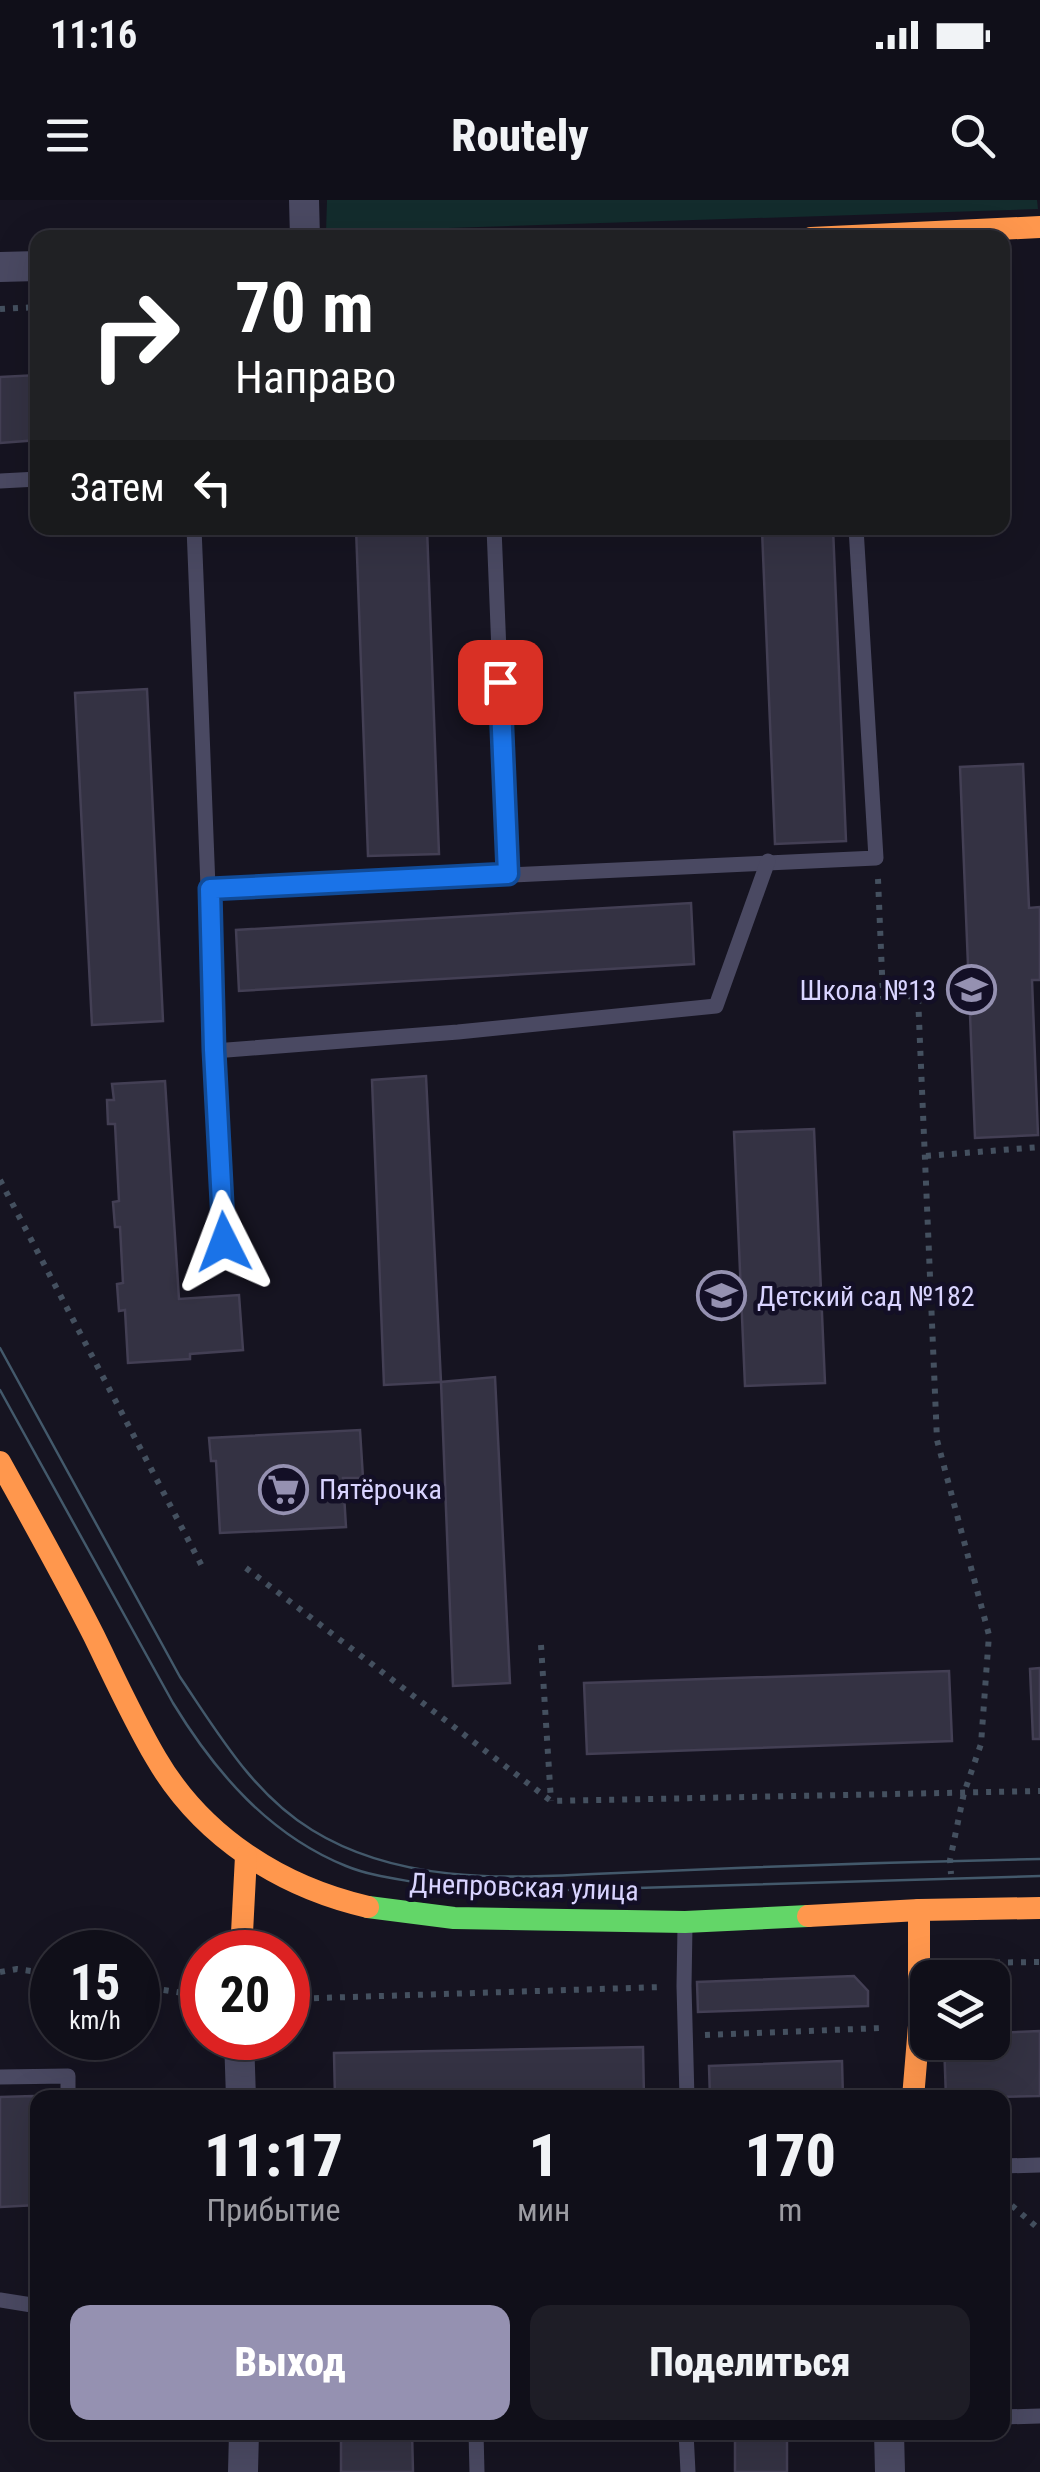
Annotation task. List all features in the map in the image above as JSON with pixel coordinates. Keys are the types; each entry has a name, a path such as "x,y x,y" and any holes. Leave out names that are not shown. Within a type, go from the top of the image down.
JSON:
{"street":[{"path":"304,200 305,230"},
{"path":"995,230 1040,228"},
{"path":"0,267 30,266"},
{"name":"Днепровская улица","path":"0,1462 158,1760 185,1799 212,1828 246,1856 280,1876 382,1910 454,1918 685,1922 1040,1908"},
{"path":"242,1930 246,1856"},
{"path":"920,1910 920,1960"},
{"path":"240,2060 241,2090"},
{"path":"914,2090 916,2060"},
{"path":"244,2440 244,2472"},
{"path":"888,2440 890,2472"}],"lane":[{"path":"0,480 30,480"},
{"path":"194,535 224,1242"},
{"path":"494,535 508,874"},
{"path":"210,889 876,858 856,535"},
{"path":"214,1050 458,1032 716,1006 768,862"},
{"path":"685,1922 687,2090"},
{"path":"0,2077 68,2076 68,2090"},
{"path":"1010,2166 1040,2165"},
{"path":"0,2300 30,2305"},
{"path":"1010,2417 1040,2416"},
{"path":"476,2440 477,2472"},
{"path":"686,2440 688,2472"}],"path":[{"path":"0,308 30,307"},
{"path":"876,858 883,997 918,996 937,1440 989,1635 982,1744 964,1794 944,1909"},
{"path":"926,1156 1040,1147"},
{"path":"0,1180 204,1570"},
{"path":"246,1568 551,1801 1040,1791"},
{"path":"541,1645 551,1801"},
{"path":"1010,1962 1040,1962"},
{"path":"0,1972 16,1968 30,1970"},
{"path":"310,1998 684,1986"},
{"path":"685,2036 910,2026"},
{"path":"1010,2204 1040,2230"}],"green space":[{"path":"327,200 1037,200 1038,209 388,230 326,230"}],"building":[{"path":"30,375 30,441 0,443 0,377"},
{"path":"356,535 427,535 439,854 368,856"},
{"path":"762,535 833,535 846,841 775,844"},
{"path":"147,689 163,1021 92,1025 75,693"},
{"path":"1023,764 1029,908 1040,907 1040,980 1032,980 1038,1135 975,1138 960,767"},
{"path":"691,903 694,964 239,991 236,930"},
{"path":"426,1076 441,1382 384,1385 372,1080"},
{"path":"165,1081 179,1299 239,1295 243,1350 128,1363 125,1310 119,1311 117,1284 123,1283 120,1227 115,1227 113,1202 119,1201 115,1124 108,1124 107,1100 114,1100 112,1084"},
{"path":"814,1129 825,1383 745,1386 734,1132"},
{"path":"495,1377 510,1683 453,1686 441,1382"},
{"path":"360,1430 363,1478 343,1478 346,1527 220,1533 216,1461 211,1461 209,1438"},
{"path":"1040,1668 1040,1739 1033,1739 1030,1669"},
{"path":"949,1671 952,1741 587,1754 584,1683"},
{"path":"854,1976 868,1991 868,2006 698,2012 697,1982"},
{"path":"1040,2031 1040,2096 1010,2097 1010,2090 946,2090 945,2060 1010,2060 1010,2032"},
{"path":"643,2047 644,2090 335,2090 334,2053"},
{"path":"842,2061 843,2090 710,2090 709,2066"},
{"path":"30,2096 30,2205 0,2207 0,2097"},
{"path":"341,2440 412,2440 413,2472 341,2472"},
{"path":"735,2440 787,2440 787,2472 735,2472"}],"tram line":[{"path":"0,1348 180,1677 208,1719 272,1799 312,1830 344,1847 413,1868 485,1876 1040,1859"},
{"path":"0,1390 173,1703 226,1777 268,1819 318,1853 363,1872 414,1882"},
{"path":"569,1890 1040,1876"}],"traffic: fast":[{"path":"368,1907 454,1918 685,1922 808,1916"}],"traffic: slow":[{"path":"978,230 1040,227"},
{"path":"0,1462 83,1614 139,1728 196,1812 220,1835 275,1872 368,1907"},
{"path":"242,1930 246,1856"},
{"path":"808,1916 1040,1908"},
{"path":"914,2090 919,2026 919,1910"}],"place":[{"name":"Школа №13","path":"971,990"},
{"name":"Детский сад №182","path":"722,1296"},
{"name":"Пятёрочка","path":"284,1489"}],"route":[{"path":"224,1242 210,889 508,874 500,682"}]}
